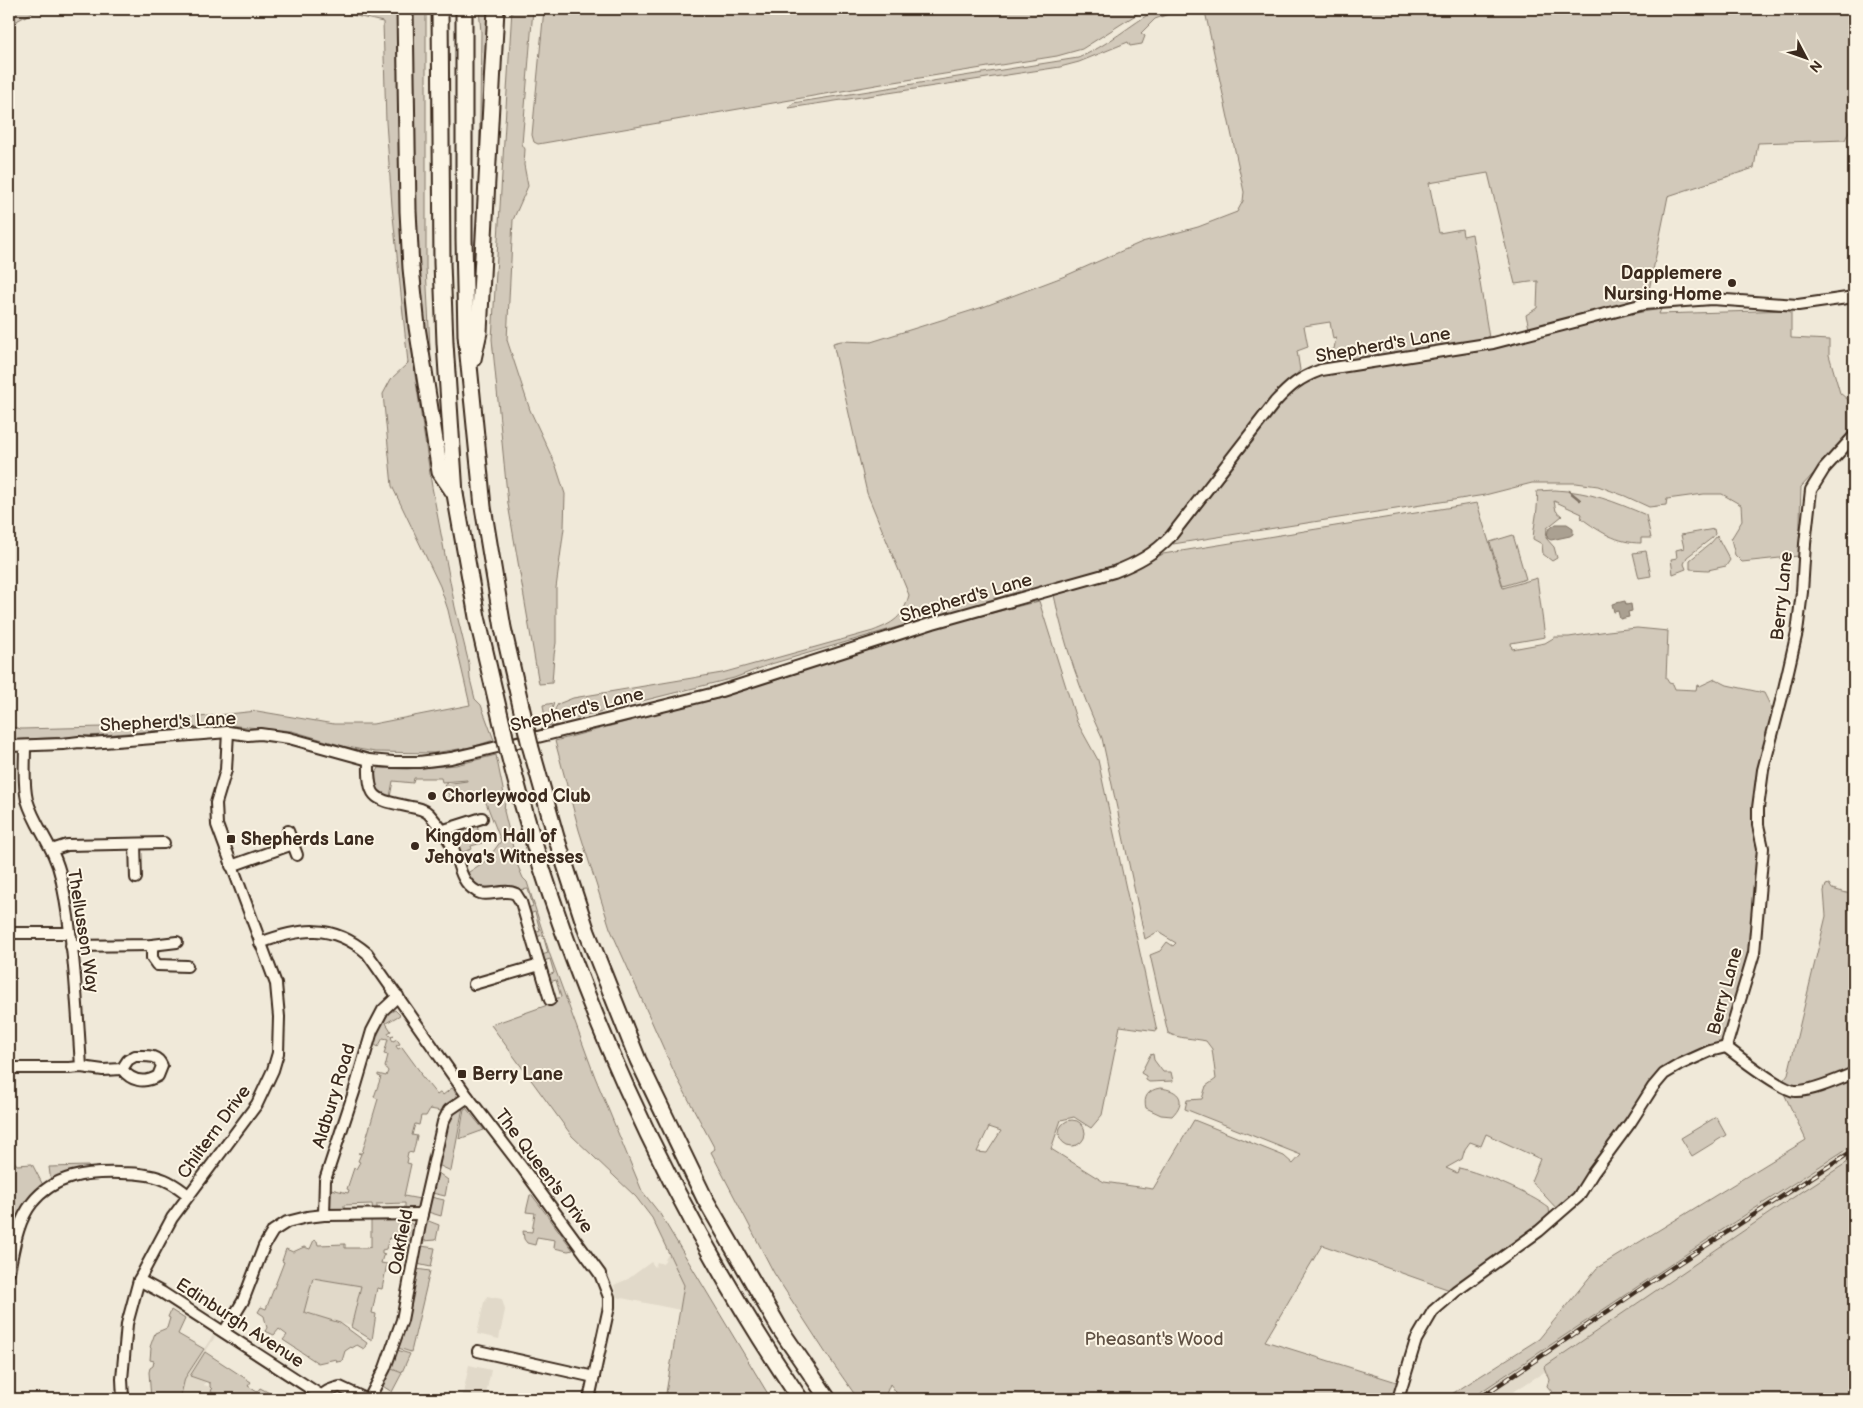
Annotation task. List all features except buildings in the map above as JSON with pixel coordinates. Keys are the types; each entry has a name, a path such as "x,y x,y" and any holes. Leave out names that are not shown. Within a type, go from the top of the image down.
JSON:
{"highway":[{"path":"405,9 408,211 417,327 440,472 455,494"},
{"path":"440,9 442,263 455,494 477,617 508,751 534,846 564,936 620,1074 684,1206 761,1342 800,1399"},
{"path":"464,9 466,334 483,506 503,628 530,746 556,837 587,932 638,1060 705,1199 780,1329 828,1399"},
{"path":"470,371 479,332 496,9"}],"street":[{"name":"Shepherd's Lane","path":"9,746 170,738 228,732 290,738 369,760 419,762 451,758 714,693 933,623 1114,572 1138,562 1161,547 1171,536 1275,402 1289,387 1298,380 1321,370 1493,343 1644,304 1712,299 1798,305 1854,297"},
{"name":"Berry Lane","path":"1398,1399 1416,1340 1433,1311 1456,1291 1539,1231 1578,1197 1653,1087 1664,1074 1710,1051 1726,1047 1754,953 1763,848 1758,825 1758,808 1763,770 1783,693 1796,632 1802,592 1804,544 1811,490 1824,469 1854,436"},
{"name":"Chiltern Drive","path":"124,1399 122,1379 127,1324 139,1280 164,1232 188,1195 247,1120 266,1088 276,1062 279,1033 278,1000 271,969 220,837 216,813 219,790 226,770 228,732"},
{"name":"Thellusson Way","path":"25,746 27,799 52,850 60,876 70,933 78,1002 81,1067"},
{"path":"369,760 370,789 376,797 386,802 426,811 452,846 462,876 468,886 479,893 510,891 518,897 550,1000"},
{"path":"441,831 482,818"},
{"path":"288,831 297,855"},
{"path":"52,850 67,846 164,843"},
{"path":"135,844 136,878"},
{"path":"232,866 293,844"},
{"name":"The Queen's Drive","path":"260,942 308,930 329,932 358,946 367,953 468,1097 600,1274 609,1297 609,1307 589,1399"},
{"path":"9,933 70,933"},
{"path":"71,946 152,945 177,942"},
{"path":"152,945 152,958 157,964 187,966"},
{"path":"474,984 540,965"},
{"name":"Aldbury Road","path":"324,1215 325,1180 372,1031 383,1010 398,996"},
{"path":"1726,1047 1762,1073 1794,1091 1825,1085 1854,1073"},
{"path":"9,1068 81,1067 96,1070 122,1068"},
{"name":"Oakfield","path":"367,1399 386,1368 402,1320 422,1214 443,1122 449,1110 468,1097"},
{"path":"9,1271 18,1231 26,1211 39,1195 58,1182 83,1174 130,1173 152,1176 168,1181 188,1195"},
{"path":"224,1332 243,1301 264,1246 273,1231 287,1222 324,1215 422,1214"},
{"name":"Edinburgh Avenue","path":"139,1280 224,1332 321,1397 340,1387 367,1399"},
{"path":"478,1351 594,1377"}],"shaded area":[{"path":"1556,524 1567,524 1573,528 1573,534 1551,540 1547,538 1548,530"},
{"path":"1625,601 1626,605 1631,604 1632,611 1628,612 1629,617 1620,619 1618,611 1614,612 1612,604"},
{"path":"1854,1144 1854,1175 1502,1399 1470,1399 1725,1228"},
{"path":"669,1252 684,1285 680,1310 617,1297 614,1285 628,1279 651,1262 655,1267 657,1262 663,1264"},
{"path":"313,1278 361,1286 351,1326 303,1312"},
{"path":"487,1296 502,1299 505,1310 499,1339 477,1334"},
{"path":"213,1335 215,1337 190,1376 205,1382 204,1385 210,1387 212,1389 211,1392 221,1399 180,1399 185,1378"},
{"path":"469,1365 491,1370 485,1399 462,1399"}],"green space":[{"path":"9,9 39,9 9,25"},
{"path":"325,9 399,9 401,67 400,206 413,362 432,487 455,607 469,664 470,679 475,699 481,705 494,740 472,747 433,753 375,752 347,747 292,731 226,725 9,740 9,726 21,729 103,727 257,711 334,724 373,724 470,705 448,610 440,586 392,486 383,394 391,379 408,363 392,206 386,122 383,22"},
{"path":"412,9 426,9 426,267 431,368 429,369 414,222"},
{"path":"479,9 493,9 479,194 481,32"},
{"path":"512,9 533,9 522,144 525,149 524,165 528,186 513,220 507,340 530,410 556,466 565,494 564,528 556,588 556,643 552,683 539,684 508,504 492,339"},
{"path":"544,9 1145,9 1082,49 1057,56 882,84 538,144 534,142 532,135"},
{"path":"1157,9 1182,9 1155,19 1141,33 1145,36 1142,44 1130,46 1128,42 1079,62 1060,67 789,108 793,103 1078,58 1109,41"},
{"path":"1201,9 1854,9 1854,120 1845,140 1758,143 1754,168 1668,196 1647,300 1529,328 1526,315 1537,308 1538,281 1515,284 1488,173 1429,183 1439,233 1462,229 1463,236 1472,234 1489,338 1327,364 1326,352 1334,349 1336,338 1333,339 1330,322 1304,326 1308,347 1297,351 1300,370 1174,528 1155,547 1134,559 1052,585 933,619 925,619 771,664 734,678 558,722 555,709 558,704 573,698 722,673 873,631 896,619 904,609 909,595 867,493 833,343 841,341 871,342 983,307 1065,276 1142,242 1198,227 1237,212 1243,201 1244,192 1206,16"},
{"path":"1661,309 1659,314 1791,310 1791,338 1829,340 1829,355 1840,393 1854,405 1854,430 1801,487 1799,556 1742,562 1735,555 1731,539 1742,521 1741,505 1722,494 1704,494 1667,499 1666,505 1649,507 1598,486 1576,483 1532,483 1485,495 1173,544 1290,394 1316,376 1360,366 1518,342 1594,320"},
{"path":"1555,490 1602,498 1646,515 1651,538 1641,538 1641,543 1616,539 1581,518 1582,514 1554,501 1556,511 1562,516 1547,528 1546,538 1554,547 1557,558 1552,561 1543,554 1542,544 1533,539 1537,491"},
{"name":"Pheasant's Wood","path":"1477,503 1503,588 1537,578 1545,637 1511,643 1512,649 1545,643 1555,637 1569,637 1637,628 1668,631 1666,678 1669,683 1673,684 1675,689 1696,690 1697,685 1700,686 1715,679 1727,685 1764,693 1774,713 1756,780 1755,826 1759,845 1755,872 1751,953 1721,1043 1686,1056 1662,1071 1650,1083 1628,1121 1575,1197 1558,1210 1531,1181 1540,1159 1486,1134 1481,1146 1470,1142 1465,1149 1462,1159 1446,1168 1457,1173 1459,1168 1469,1171 1519,1191 1549,1208 1550,1217 1450,1290 1322,1245 1265,1341 1400,1383 1406,1394 1404,1399 901,1399 890,1384 884,1399 858,1399 774,1273 711,1152 715,1149 675,1074 610,928 579,830 555,741 700,702 933,628 1039,601 1077,722 1098,760 1157,1031 1120,1026 1102,1115 1091,1128 1074,1117 1061,1120 1051,1149 1104,1182 1153,1189 1194,1120 1284,1156 1293,1164 1301,1155 1185,1109 1187,1100 1202,1099 1206,1086 1216,1079 1212,1049 1206,1041 1168,1033 1150,955 1160,951 1167,942 1173,946 1176,943 1159,931 1145,939 1102,738 1074,668 1054,595 1143,565 1163,554","holes":["989,1127 1001,1131 987,1153 977,1152"]},
{"path":"1714,529 1715,534 1712,538 1687,557 1684,564 1686,569 1673,574 1671,559 1677,558 1676,550 1684,548 1681,535"},
{"path":"1513,535 1526,579 1503,586 1490,542"},
{"path":"1717,536 1730,560 1726,566 1708,570 1690,569 1690,560"},
{"path":"1646,551 1651,576 1639,578 1633,553"},
{"path":"554,703 552,709 555,724 546,726 543,705"},
{"path":"496,755 505,799 504,811 517,864 523,878 527,882 550,955 595,1077 642,1191 660,1214 771,1399 665,1399 684,1285 652,1218 636,1197 572,1136 491,1025 556,1002 555,999 561,997 556,980 550,982 548,975 554,973 550,959 544,961 542,955 548,953 543,935 536,937 535,932 540,930 535,912 529,914 528,908 533,906 528,889 521,890 512,886 480,886 475,884 466,874 487,860 501,841 483,795 473,798 472,795 461,798 460,796 450,799 445,784 467,780 442,782 441,778 414,778 413,783 393,781 390,797 380,792 375,784 374,776 379,768 407,769 456,765"},
{"path":"477,826 482,843 471,846 472,849 461,853 456,838 467,835 465,829"},
{"path":"1829,884 1832,889 1854,895 1854,1144 1470,1399 1444,1399 1539,1339 1597,1268 1806,1140 1780,1085 1788,1074 1826,916 1824,891 1826,885"},
{"path":"395,1010 400,1015 386,1023 391,1031 388,1033 390,1036 394,1035 391,1038 393,1041 397,1039 400,1044 396,1046 398,1049 402,1047 437,1095 441,1092 443,1095 452,1088 457,1094 441,1111 430,1109 426,1116 421,1116 419,1125 415,1124 412,1135 417,1136 413,1153 408,1152 407,1163 411,1164 404,1196 420,1199 418,1207 414,1210 405,1210 405,1203 377,1204 377,1210 373,1211 372,1204 344,1205 344,1213 334,1211 330,1208 331,1189 348,1193 349,1190 347,1189 354,1168 356,1169 360,1162 358,1161 361,1154 358,1153 362,1153 378,1099 374,1097 381,1077 378,1074 386,1076 388,1071 385,1067 388,1055 384,1054 388,1039 383,1038 378,1047 374,1044 383,1019"},
{"path":"1153,1054 1154,1060 1163,1072 1171,1072 1173,1081 1149,1082 1146,1080 1146,1076 1141,1073 1150,1055"},
{"path":"1160,1088 1172,1091 1179,1097 1179,1106 1172,1116 1161,1115 1146,1108 1145,1101 1147,1095 1152,1090"},
{"path":"463,1107 451,1171 438,1165 449,1118 454,1112"},
{"path":"466,1108 484,1130 459,1139 464,1109"},
{"path":"1716,1117 1726,1135 1692,1156 1681,1138"},
{"path":"1072,1120 1081,1124 1085,1133 1081,1142 1072,1146 1063,1142 1059,1133 1063,1124"},
{"path":"9,1155 17,1165 32,1164 44,1187 9,1251"},
{"path":"1854,1158 1854,1399 1558,1399 1547,1386 1549,1380 1544,1367 1774,1210"},
{"path":"88,1166 91,1170 51,1182 49,1167"},
{"path":"437,1172 448,1180 445,1196 432,1193"},
{"path":"530,1195 532,1195 573,1250 568,1251 554,1248 555,1240 537,1237 535,1245 527,1243 524,1239 523,1231 532,1232 535,1213 526,1212"},
{"path":"431,1197 444,1200 441,1216 428,1212"},
{"path":"405,1219 413,1225 411,1241 389,1238 386,1249 382,1250 382,1254 385,1255 381,1263 387,1264 382,1289 377,1288 372,1313 376,1314 372,1340 351,1327 361,1286 313,1278 304,1312 340,1323 367,1343 364,1349 357,1345 345,1351 342,1361 337,1362 336,1359 318,1363 283,1340 287,1335 279,1329 274,1335 265,1331 267,1328 264,1316 258,1312 261,1307 266,1309 284,1262 282,1261 286,1249 293,1252 304,1247 310,1249 314,1240 317,1241 318,1245 345,1244 345,1248 371,1247 371,1220"},
{"path":"426,1220 439,1225 436,1240 423,1241"},
{"path":"421,1246 435,1248 431,1267 417,1264"},
{"path":"416,1269 430,1271 411,1352 398,1348"},
{"path":"171,1310 185,1319 178,1334 204,1349 185,1378 180,1399 151,1399 149,1372 154,1361 150,1360 150,1347 155,1333 167,1328"},
{"path":"397,1350 410,1354 402,1372 390,1367"},
{"path":"205,1352 251,1382 248,1386 257,1392 260,1388 281,1399 221,1399 211,1392 210,1383 190,1376"},
{"path":"389,1368 402,1373 392,1392 381,1385"}],"waterway":[{"path":"1569,491 1580,500"}],"railway":[{"path":"1478,1399 1673,1267 1854,1150"}],"place":[{"name":"Dapplemere Nursing Home","path":"1732,283"},
{"name":"Chorleywood Club","path":"432,796"},
{"name":"Shepherds Lane","path":"231,839"},
{"name":"Kingdom Hall of Jehova's Witnesses","path":"415,846"},
{"name":"Berry Lane","path":"462,1074"}]}
